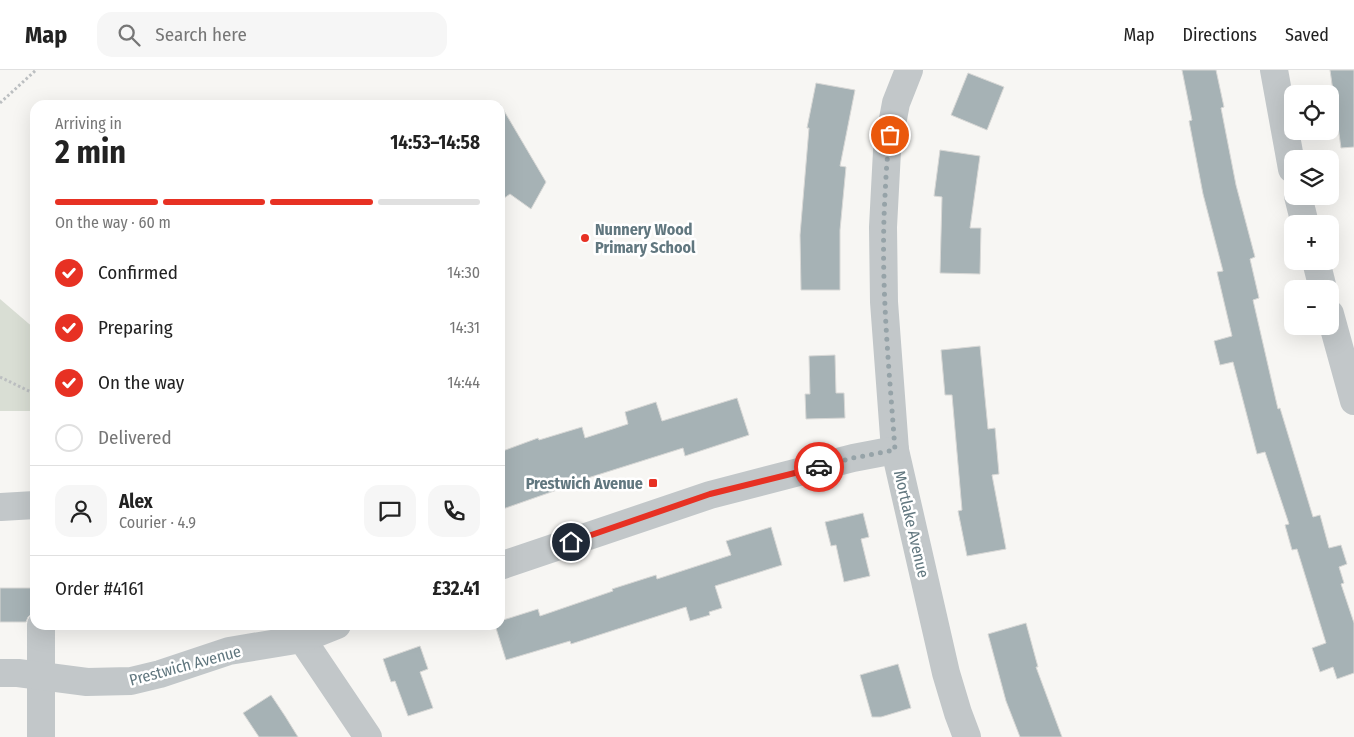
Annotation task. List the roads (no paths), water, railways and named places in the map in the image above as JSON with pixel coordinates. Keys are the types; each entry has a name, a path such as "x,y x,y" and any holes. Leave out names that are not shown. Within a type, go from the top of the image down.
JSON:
{"street":[{"name":"Mortlake Avenue","path":"909,70 896,103 888,151 883,227 884,302 895,450 946,673 967,737"},
{"path":"1274,70 1289,150"},
{"path":"1336,335 1354,401"},
{"path":"505,564 710,494 853,458 895,450"},
{"path":"1,507 30,506"},
{"path":"41,630 41,737"},
{"path":"319,630 368,737"},
{"name":"Prestwich Avenue","path":"0,673 87,682 131,681 160,674 228,651 319,630"}],"place":[{"name":"Nunnery Wood Primary School","path":"585,238"},
{"name":"Prestwich Avenue","path":"653,483"}]}
